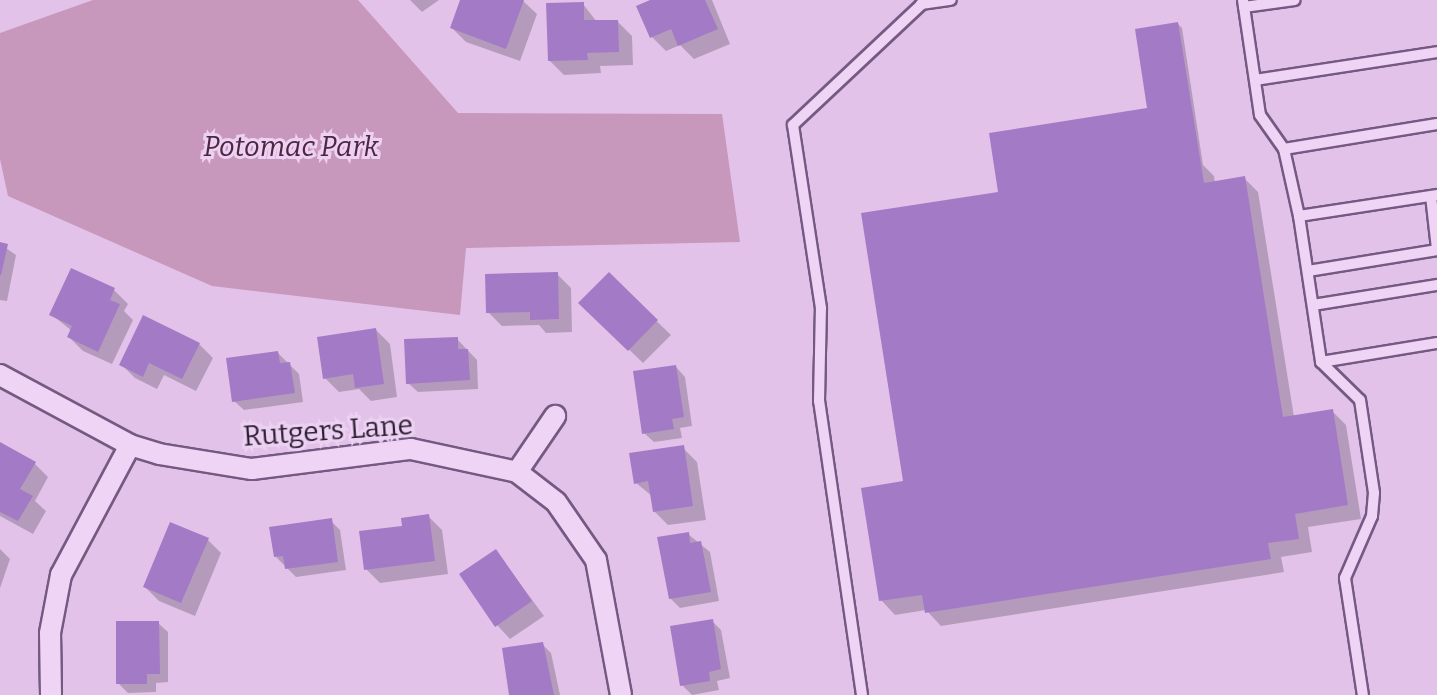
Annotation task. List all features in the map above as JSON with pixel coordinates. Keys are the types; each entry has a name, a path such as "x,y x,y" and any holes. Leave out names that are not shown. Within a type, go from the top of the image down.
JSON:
{"street":[{"name":"Rutgers Lane","path":"0,375 130,445 159,454 252,469 411,449 517,472 556,502 596,560 621,695"},
{"path":"517,472 555,416"},
{"path":"51,695 50,633 61,575 130,445"}],"lane":[{"path":"862,695 819,401 821,308 793,125 924,2 951,0"},
{"path":"1295,0 1244,4 1260,115 1284,149 1299,216 1321,362 1360,400 1374,493 1372,516 1345,578 1363,695"},
{"path":"1255,80 1437,52"},
{"path":"1284,149 1437,124"},
{"path":"1299,216 1434,196 1437,249 1308,271"},
{"path":"1313,305 1437,285"},
{"path":"1321,362 1437,343"}],"green space":[{"name":"Potomac Park","path":"93,0 358,0 458,113 722,114 740,242 466,248 460,315 212,286 8,196 0,159 0,33"}],"building":[{"path":"460,0 524,0 506,49 450,28"},
{"path":"650,0 705,0 718,29 678,46 671,29 650,38 636,6"},
{"path":"584,2 584,20 618,20 619,52 587,53 588,60 548,61 546,3"},
{"path":"1178,22 1204,183 1245,176 1283,417 1333,409 1348,505 1295,514 1299,539 1268,543 1271,559 925,613 922,595 879,601 861,488 903,481 861,213 998,192 989,133 1147,108 1135,29"},
{"path":"0,242 8,244 1,275 0,275"},
{"path":"71,268 115,288 110,300 120,304 98,352 67,337 72,326 49,315"},
{"path":"558,272 559,319 530,320 530,312 486,313 485,274"},
{"path":"609,272 658,320 628,351 578,303"},
{"path":"143,315 200,343 182,379 149,363 143,377 119,365"},
{"path":"376,328 384,384 355,388 353,374 323,379 317,337"},
{"path":"458,337 458,349 468,349 470,380 406,384 404,339"},
{"path":"278,351 280,363 290,362 295,393 232,402 226,358"},
{"path":"676,365 684,417 672,419 674,429 642,434 633,371"},
{"path":"0,442 36,462 20,489 33,496 18,521 0,512"},
{"path":"684,445 693,506 653,512 648,481 634,484 629,453"},
{"path":"429,514 435,561 364,570 359,531 402,526 401,518"},
{"path":"332,518 338,562 285,569 283,556 274,557 269,527"},
{"path":"170,522 209,538 181,603 143,587"},
{"path":"689,532 690,543 701,541 711,592 669,599 657,537"},
{"path":"496,549 532,601 495,627 459,574"},
{"path":"713,619 721,669 709,672 710,681 680,686 670,626"},
{"path":"116,621 159,621 160,674 147,674 147,684 116,684"},
{"path":"543,642 554,695 509,695 502,648"}]}
